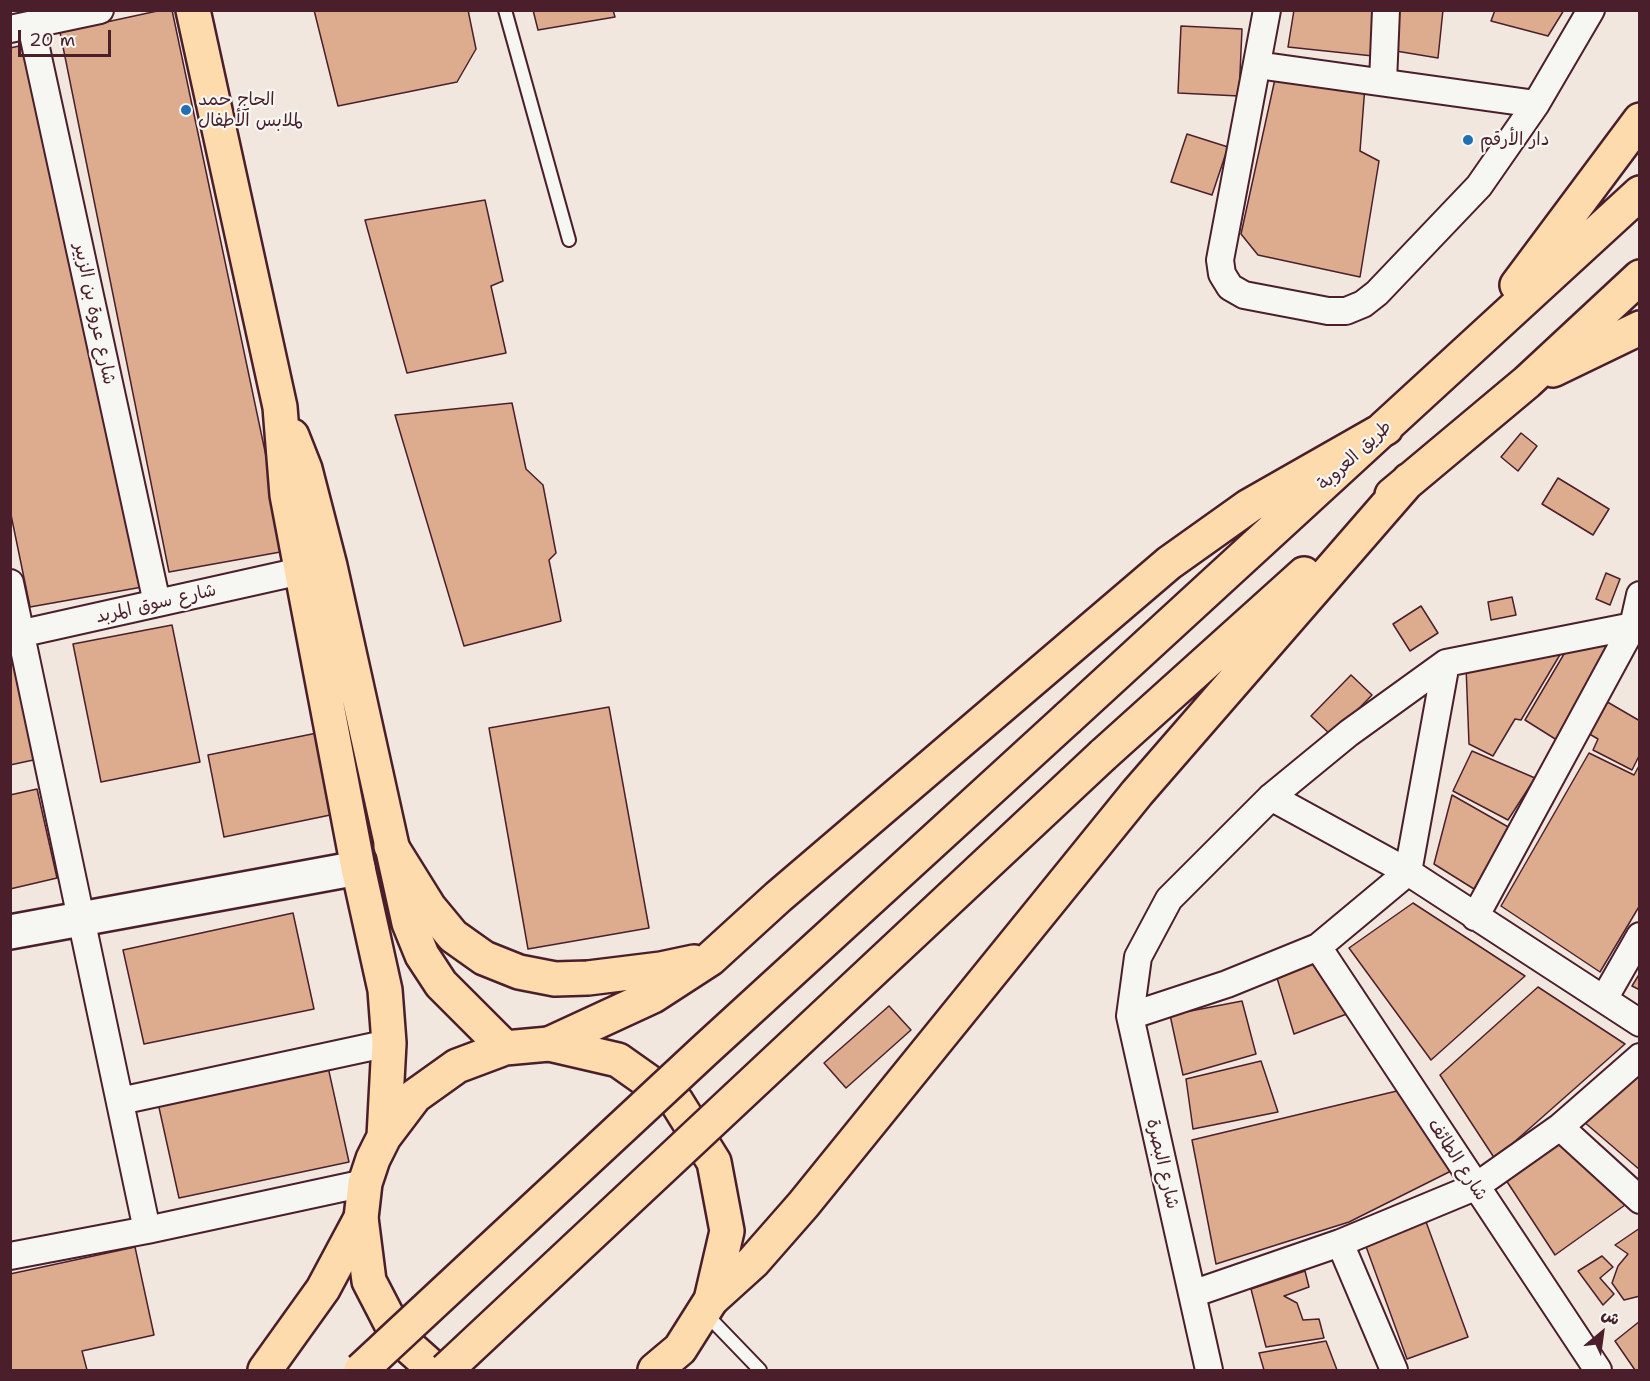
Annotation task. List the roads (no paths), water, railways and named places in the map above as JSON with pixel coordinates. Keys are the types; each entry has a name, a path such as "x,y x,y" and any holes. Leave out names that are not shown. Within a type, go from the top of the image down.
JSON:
{"main road":[{"path":"193,10 280,407 312,492 409,923 422,955 447,991 505,1048"},
{"path":"1471,346 1640,120"},
{"name":"طريق العروبة","path":"361,1371 705,1050 1386,428 1471,346 1640,192"},
{"path":"446,1371 1102,755 1409,480 1527,382 1640,277"},
{"path":"1527,382 1640,328"},
{"path":"280,407 286,495 358,868 385,990 389,1042 384,1137"},
{"path":"549,1044 653,996 710,959 787,889 1169,563 1249,506 1386,428"},
{"path":"655,1371 680,1349 708,1307 753,1263 803,1205 1137,793 1409,480"},
{"path":"391,846 429,907 453,936 484,958 519,972 555,979 588,978 661,969 710,959"},
{"path":"435,1371 398,1337 369,1281 361,1218 365,1183 384,1137 415,1096 457,1066 505,1048 549,1044 618,1060 676,1101 714,1161 727,1231 708,1307"},
{"path":"265,1371 323,1289 361,1218"}],"street":[{"path":"21,27 100,10"},
{"path":"1267,10 1220,260 1222,274 1230,287 1244,295 1328,311 1346,310 1364,304 1479,186 1536,104 1590,10"},
{"path":"1383,82 1386,10"},
{"name":"شارع عروة بن الزبير","path":"21,27 157,603"},
{"path":"1257,65 1536,104"},
{"name":"شارع سوق المربد","path":"16,635 301,571"},
{"path":"10,584 16,635 82,918 147,1230"},
{"path":"1475,917 1636,628 1640,595"},
{"path":"1636,628 1446,663 1349,734 1271,797 1408,872 1640,1023"},
{"path":"1130,1016 1227,984 1318,947 1408,872 1446,663"},
{"name":"شارع البصرة","path":"1209,1371 1130,1016 1138,957 1169,899 1271,797"},
{"path":"10,932 358,868"},
{"path":"1604,999 1640,936"},
{"name":"شارع الطائف","path":"1318,947 1474,1187 1598,1371"},
{"path":"120,1101 389,1042"},
{"path":"1192,1294 1340,1243 1474,1187 1560,1127 1640,1057"},
{"path":"1560,1127 1640,1200"},
{"path":"10,1256 147,1230 365,1183"},
{"path":"1340,1243 1394,1371"}],"lane":[{"path":"505,10 569,240"},
{"path":"708,1307 760,1371"}],"place":[{"name":"الحاج حمد لملابس الأطفال","path":"186,110"},
{"name":"دار الأرقم","path":"1468,140"}]}
